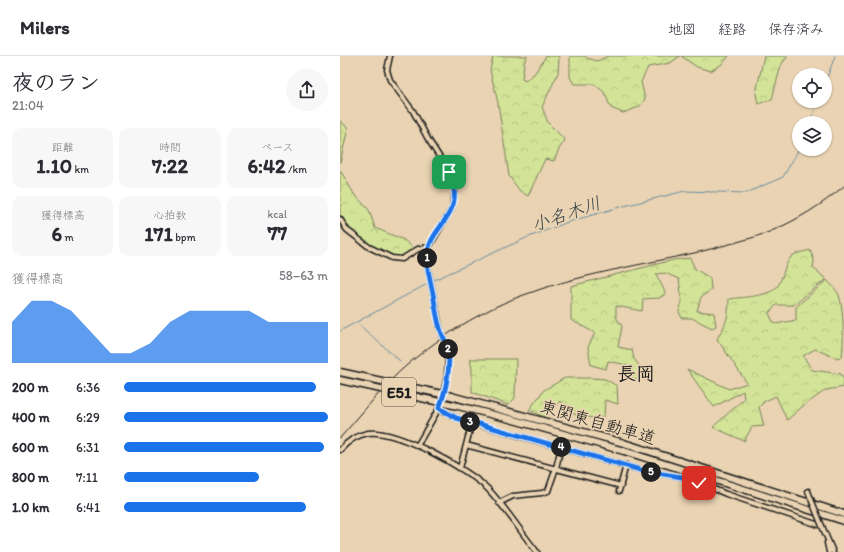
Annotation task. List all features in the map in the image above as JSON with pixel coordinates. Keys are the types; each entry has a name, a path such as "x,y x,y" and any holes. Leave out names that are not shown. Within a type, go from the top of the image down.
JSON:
{"highway":[{"name":"東関東自動車道","path":"340,372 450,396 624,443 844,514"},
{"name":"東関東自動車道","path":"340,380 510,418 624,451 844,521"}],"street":[{"path":"390,56 387,70 390,80 413,111 428,139 449,172 454,185 455,195 452,208 429,247 427,259 440,328 448,352 447,377 439,408 417,446"},
{"path":"340,219 348,230 369,247 392,258 402,259 418,249 429,247"},
{"path":"439,408 456,418 626,466 644,471 688,478 726,494 822,526"},
{"path":"460,468 472,422"},
{"path":"340,450 347,443 357,437 369,433 390,435 417,446 460,468 478,480 500,503 537,552"},
{"path":"466,445 621,486"},
{"path":"500,503 513,496 548,491 562,447"},
{"path":"620,491 626,466"},
{"path":"808,491 833,552"},
{"path":"822,526 829,552"}],"green space":[{"path":"493,56 527,56 524,63 522,79 525,81 534,74 546,56 559,56 558,73 542,107 548,123 565,140 554,161 545,159 528,196 520,191 509,176 498,103 490,70"},
{"path":"570,56 585,56 597,61 608,56 680,56 670,63 648,67 641,82 645,99 639,107 623,113 611,108 604,92 594,84 574,84 570,77"},
{"path":"681,56 729,56 722,64 711,71 697,67"},
{"path":"764,56 788,56 781,65 772,99 758,104 756,93"},
{"path":"340,121 348,128 340,163"},
{"path":"340,170 354,194 369,210 375,228 404,240 413,248 412,256 401,260 391,256 366,244 347,228 340,215"},
{"path":"810,250 814,260 813,268 826,279 794,305 776,305 769,313 772,320 776,324 796,320 796,307 827,280 838,293 841,301 843,326 842,357 836,358 815,349 803,356 812,370 841,374 844,380 844,387 826,390 803,406 787,420 776,396 765,401 759,407 764,426 752,427 744,441 713,427 744,399 743,391 714,407 687,369 729,389 747,383 717,339 726,320 729,299 756,296 772,291 779,284 786,264 792,256"},
{"path":"690,258 695,269 710,278 711,290 701,297 697,311 714,313 716,326 712,328 692,318 682,318 679,312 682,301 679,279 665,273 656,274 666,294 659,298 643,299 642,311 616,306 616,317 622,326 618,347 632,350 634,359 640,367 638,380 624,375 627,365 608,361 606,369 591,365 588,347 595,333 571,320 571,286 673,260"},
{"path":"470,359 516,359 515,398 508,405 472,392 472,369"},
{"path":"565,378 605,379 617,386 618,404 605,400 604,416 597,419 574,414 560,401 545,417 529,410 544,390"}],"waterway":[{"name":"小名木川","path":"831,68 835,56"},
{"name":"小名木川","path":"813,116 815,108"},
{"name":"小名木川","path":"432,281 526,238 568,222 620,207 685,191 746,193 783,177 795,156"},
{"name":"小名木川","path":"340,331 429,283"},
{"path":"357,323 400,361"}],"railway":[{"path":"340,438 385,386 420,354 452,331 487,311 543,288 611,270 703,251 761,235 789,223 808,212 827,200 844,186"}],"district":[{"name":"長岡","path":"636,373"}],"route":[{"path":"449,172 455,190 454,201 448,216 430,243 427,251 427,264 440,328 448,352 447,377 439,408 456,418 644,471 688,478 699,483"}]}
